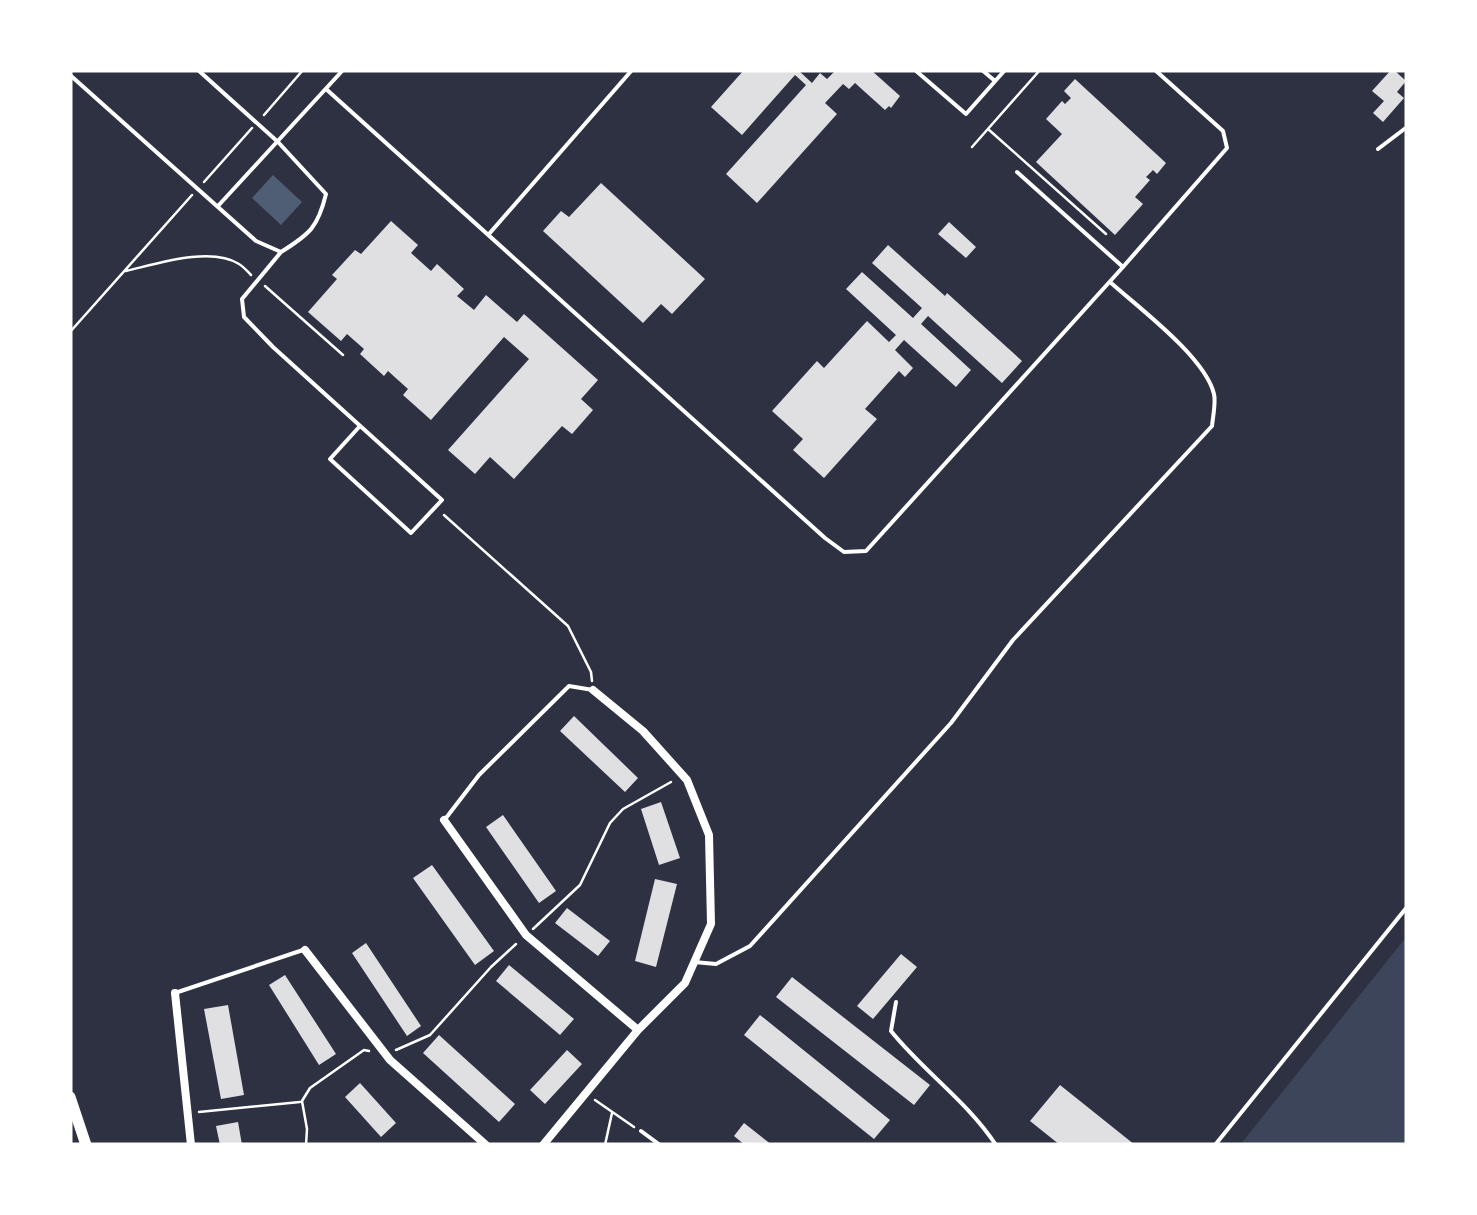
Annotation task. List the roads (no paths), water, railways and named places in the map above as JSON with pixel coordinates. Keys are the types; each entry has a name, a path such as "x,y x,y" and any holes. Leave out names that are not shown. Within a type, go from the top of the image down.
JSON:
{"main road":[{"path":"70,1097 86,1145"}],"street":[{"path":"544,1145 638,1030 685,983 711,924 709,835 687,780 643,731 593,690"},
{"path":"444,820 526,935 638,1030"},
{"path":"305,950 386,1053 486,1145"},
{"path":"174,993 191,1145"}],"lane":[{"path":"198,70 278,142 326,194 320,217 304,238 281,252 242,299 244,317 272,347 360,426 442,500 410,533 330,458 360,426"},
{"path":"218,206 343,70"},
{"path":"489,234 632,70"},
{"path":"915,70 966,114 1005,70"},
{"path":"982,70 994,81"},
{"path":"326,89 844,552 866,551 1226,148 1223,131 1155,70"},
{"path":"70,75 256,242 281,252"},
{"path":"1378,149 1407,128"},
{"path":"1017,172 1123,267"},
{"path":"694,962 716,964 750,946 951,724 1013,640 1212,426 1214,396 1204,371 1110,282"},
{"path":"444,820 480,775 569,686 593,690"},
{"path":"1215,1145 1407,907"},
{"path":"174,993 305,950"},
{"path":"896,1002 891,1031 982,1123 996,1145"},
{"path":"641,1132 660,1145"}]}
